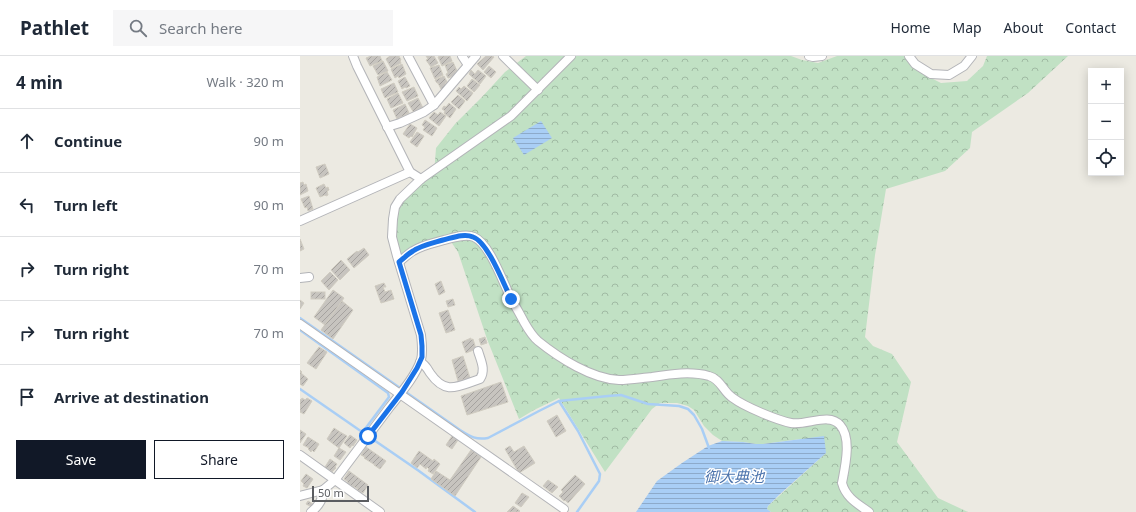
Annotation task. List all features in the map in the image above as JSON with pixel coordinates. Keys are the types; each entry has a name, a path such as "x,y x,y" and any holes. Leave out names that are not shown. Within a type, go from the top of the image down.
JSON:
{"street":[{"path":"353,56 410,172 421,179"},
{"path":"408,56 434,105"},
{"path":"462,56 468,65"},
{"path":"387,127 424,112 434,105 476,56"},
{"path":"503,56 538,90"},
{"path":"300,496 323,490 335,480 402,391 422,357 421,335 392,237 395,207 400,199 421,179 510,116 571,56"},
{"path":"809,56 822,56"},
{"path":"909,56 915,64 931,74 949,75 964,66 972,56"},
{"path":"300,221 410,172"},
{"path":"399,262 414,250 422,247 454,237 473,237 487,249 511,299 531,333 538,341 566,360 588,372 602,378 619,380 672,374 710,376 718,380 732,398 780,419 802,424 832,419 840,424 844,430 847,443 842,483 844,489 848,496 869,512"},
{"path":"300,278 309,277"},
{"path":"300,324 402,391 564,509"},
{"path":"420,362 424,363 436,381 442,386 448,388 454,387 480,379 483,375 484,370 478,351"},
{"path":"300,455 380,512"},
{"path":"311,512 316,508 324,495 323,490"}],"green space":[{"path":"526,56 791,56 818,63 837,56 906,56 916,69 941,83 967,81 983,66 987,56 1068,56 1028,93 972,132 970,148 945,171 886,189 875,255 865,337 873,346 892,354 911,382 897,442 938,498 968,512 771,512 767,509 768,506 826,453 801,439 763,444 722,441 704,426 694,410 688,406 677,403 660,403 652,409 605,472 559,398 519,419 487,339 458,252 447,236 403,255 398,255 395,240 401,202 434,174 436,148 455,124 505,72"}],"water":[{"path":"541,121 552,138 524,155 513,138"},
{"name":"御大典池","path":"824,436 826,453 768,506 767,509 771,512 636,512 657,481 708,446 722,441 763,444"}],"building":[{"path":"371,56 380,56 382,61 370,66 366,58"},
{"path":"390,56 399,56 401,63 391,68 386,59"},
{"path":"426,56 434,56 438,63 431,67 426,60 428,59"},
{"path":"450,56 452,61 442,66 438,57"},
{"path":"486,56 494,57 483,70 477,64"},
{"path":"383,61 388,71 378,75 373,66"},
{"path":"453,62 457,71 455,72 456,75 448,78 445,65"},
{"path":"402,64 406,74 399,78 398,76 395,78 391,69"},
{"path":"439,65 443,75 435,79 430,68"},
{"path":"489,66 496,72 491,78 484,72"},
{"path":"471,70 475,74 478,70 486,76 480,84 469,74"},
{"path":"387,72 392,80 380,86 377,77"},
{"path":"444,76 447,82 445,83 447,87 441,89 435,80"},
{"path":"405,77 410,86 402,89 398,81"},
{"path":"472,79 480,85 474,92 467,86"},
{"path":"394,83 398,92 385,98 381,89"},
{"path":"464,86 473,93 467,101 456,91 459,87 461,89"},
{"path":"414,87 418,96 407,101 402,92"},
{"path":"398,93 403,103 391,108 387,99"},
{"path":"458,95 465,101 459,109 451,102"},
{"path":"418,98 423,108 414,113 408,103"},
{"path":"449,103 456,109 450,118 442,109"},
{"path":"405,104 409,113 397,119 393,110"},
{"path":"434,112 438,115 440,112 446,116 439,126 429,118"},
{"path":"425,120 437,128 432,136 423,130 425,127 422,125"},
{"path":"410,124 417,128 412,137 411,136 409,138 403,134"},
{"path":"417,132 424,136 417,147 410,142"},
{"path":"325,164 329,174 320,178 316,167"},
{"path":"303,182 304,185 306,184 308,191 300,195 300,183"},
{"path":"324,184 326,188 328,187 328,195 320,197 316,188"},
{"path":"309,196 313,209 308,211 301,199"},
{"path":"300,239 304,249 300,251"},
{"path":"364,248 369,255 354,268 347,259 357,251 358,252"},
{"path":"341,260 350,270 340,280 331,270"},
{"path":"330,272 338,280 329,290 321,281"},
{"path":"441,281 445,292 439,295 435,284"},
{"path":"384,283 386,287 383,287 385,292 391,290 394,299 381,303 375,286"},
{"path":"333,290 344,298 325,325 314,317"},
{"path":"311,292 325,292 325,299 311,299"},
{"path":"453,299 455,305 448,307 446,301"},
{"path":"300,300 304,303 300,309"},
{"path":"342,301 353,310 333,339 321,330"},
{"path":"448,310 455,330 446,333 439,313"},
{"path":"485,337 487,343 481,345 479,339"},
{"path":"471,338 471,340 473,339 476,349 466,353 462,342"},
{"path":"319,347 327,352 316,369 307,363"},
{"path":"463,356 470,378 458,381 452,360"},
{"path":"300,370 302,372 301,373 308,379 303,386 300,384"},
{"path":"501,382 508,402 467,415 461,396"},
{"path":"302,398 305,400 307,398 312,401 304,414 300,412 300,399 301,400"},
{"path":"557,415 566,431 556,437 547,421"},
{"path":"334,428 340,432 332,443 327,439"},
{"path":"300,430 306,434 300,443"},
{"path":"340,432 347,436 339,448 332,443"},
{"path":"350,435 357,440 350,448 344,443"},
{"path":"452,436 458,440 452,449 446,445"},
{"path":"308,437 319,444 314,452 312,450 311,452 308,449 309,448 303,445"},
{"path":"510,446 514,452 524,446 535,463 519,473 505,449"},
{"path":"366,447 386,461 380,469 361,455"},
{"path":"339,448 346,452 340,460 334,456"},
{"path":"471,450 481,457 455,496 431,479 436,471 450,480"},
{"path":"419,451 440,464 433,474 428,471 429,469 427,467 426,469 420,464 417,468 411,463"},
{"path":"330,459 337,464 335,467 336,468 332,472 325,467"},
{"path":"349,471 368,485 363,493 347,483 348,482 344,479"},
{"path":"306,474 313,479 307,488 303,486 304,484 301,481"},
{"path":"575,475 585,484 568,503 559,496 563,492 561,490"},
{"path":"548,480 558,487 552,493 543,486"},
{"path":"522,493 529,497 521,507 515,503"},
{"path":"308,501 313,504 312,507 306,504"},
{"path":"513,506 520,511 507,512"}],"waterway":[{"path":"300,318 460,430 480,439 488,438 559,401 621,395 648,404 679,406 688,409 694,415 702,429 709,448"},
{"path":"300,330 388,393 389,397 362,433"},
{"path":"300,389 365,434"},
{"path":"559,401 578,431 600,474 599,481 577,512"},
{"path":"371,438 475,512"}],"route":[{"path":"368,436 405,387 422,357 421,335 399,262 414,250 422,247 454,237 473,237 487,249 511,299"}]}
